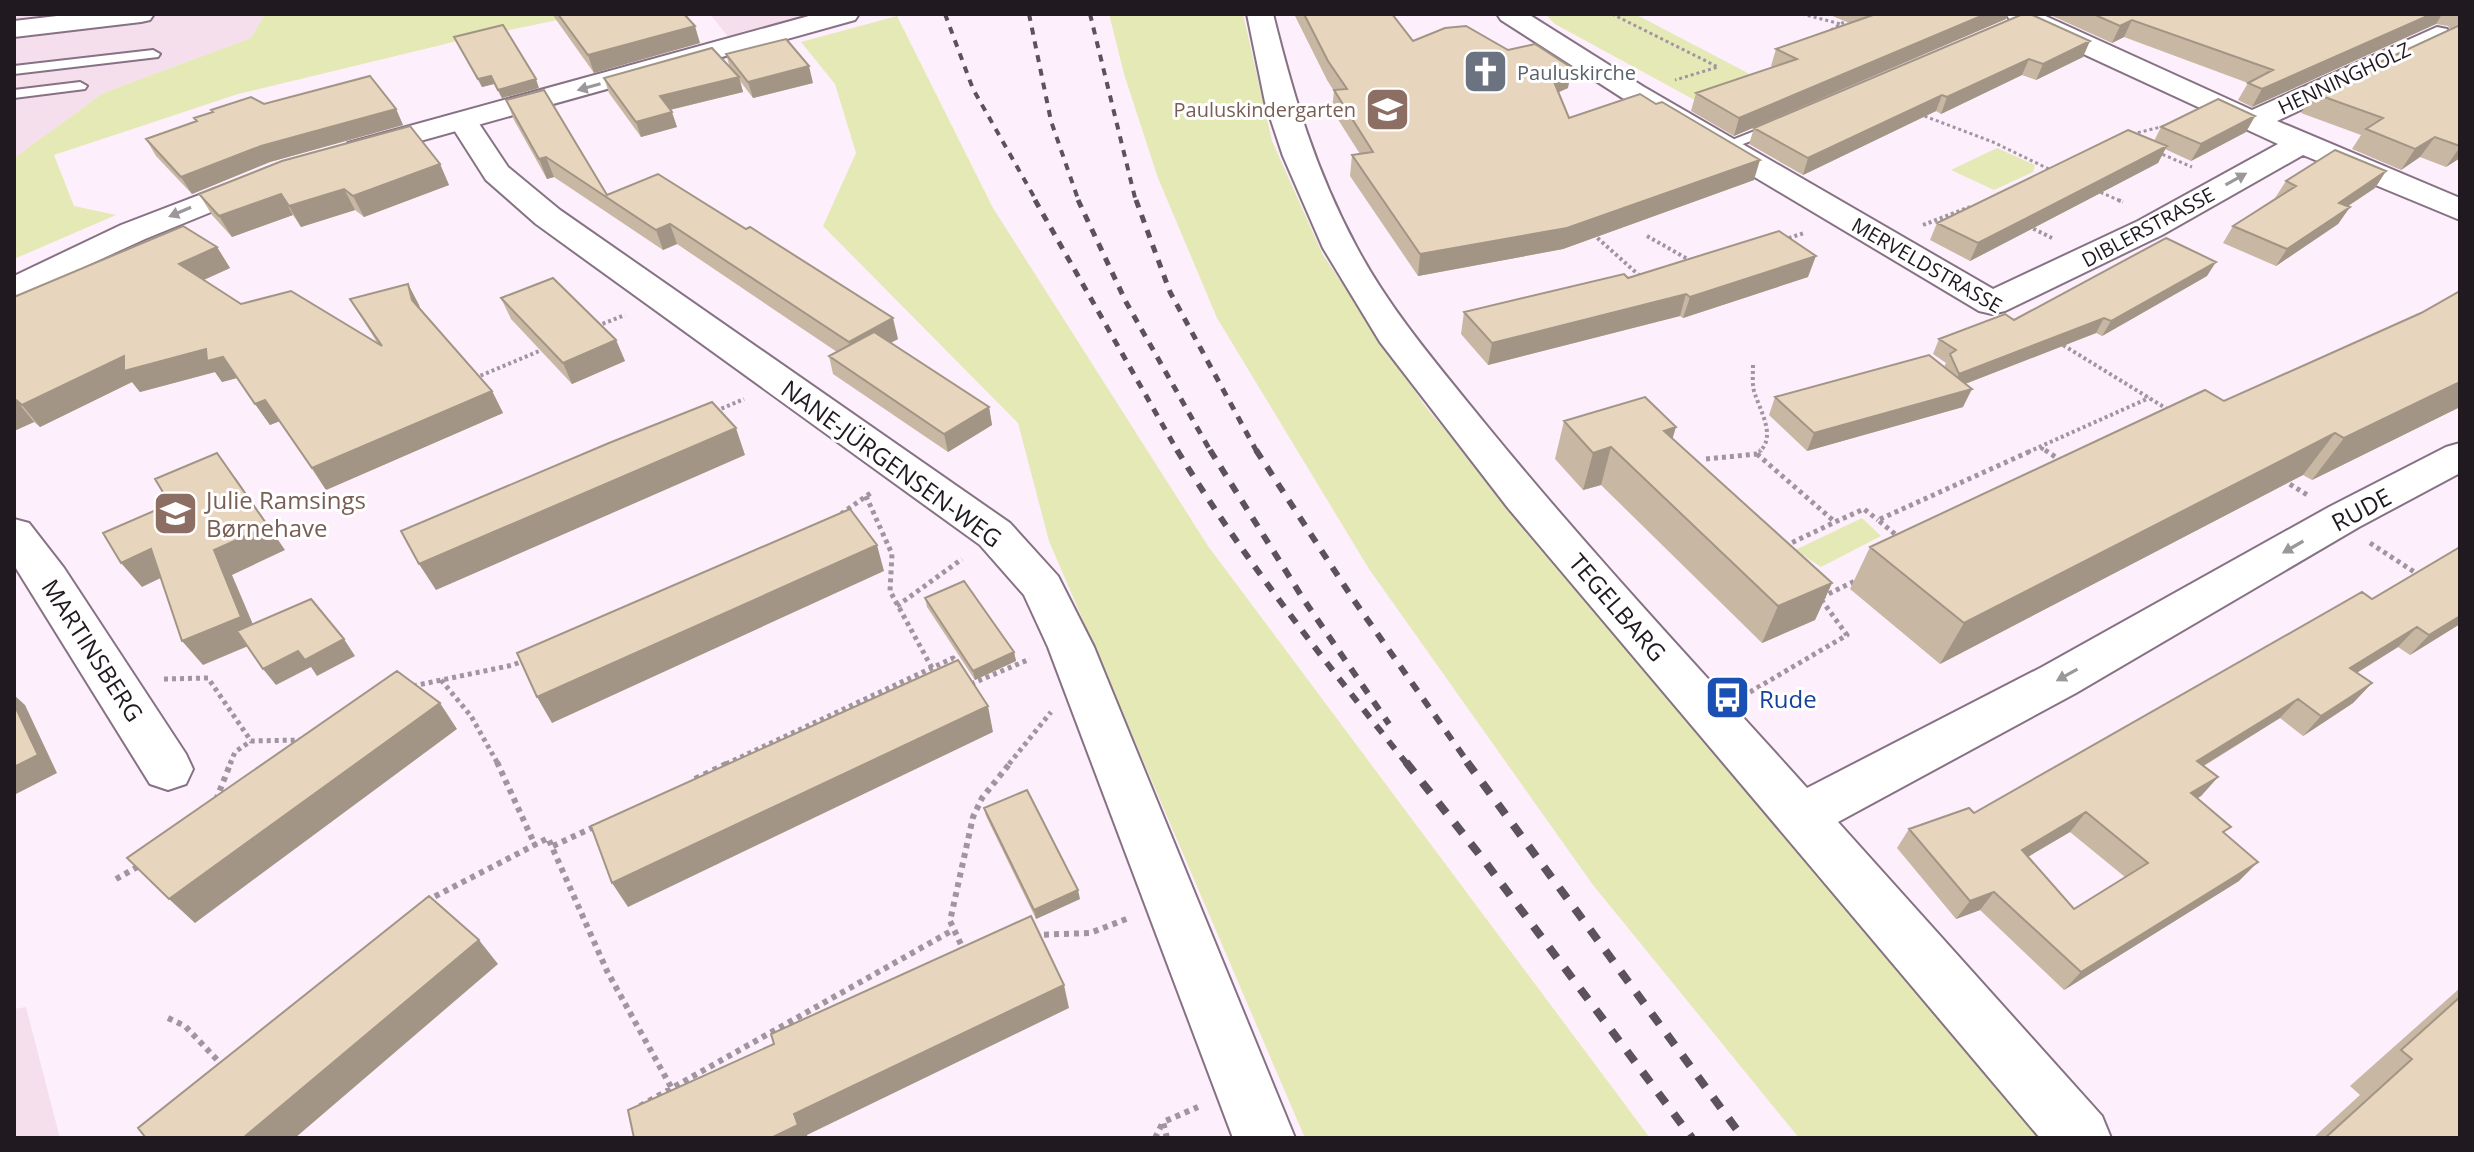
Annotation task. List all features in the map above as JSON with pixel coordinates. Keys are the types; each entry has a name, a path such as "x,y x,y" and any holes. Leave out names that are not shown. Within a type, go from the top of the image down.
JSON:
{"street":[{"path":"14,29 141,14"},
{"path":"338,156 846,14"},
{"name":"TEGELBARG","path":"1260,14 1280,102 1298,156 1340,248 1393,334 1473,438 2080,1138"},
{"name":"MERVELDSTRASSE","path":"1512,16 1634,93 1992,303"},
{"path":"2020,19 2460,210"},
{"name":"HENNINGHOLZ","path":"2252,121 2437,35"},
{"name":"NANE-JÜRGENSEN-WEG","path":"464,122 497,173 548,217 995,534 1042,587 1079,667 1264,1138"},
{"name":"DIBLERSTRASSE","path":"1992,303 2164,221 2301,143"},
{"path":"14,289 133,232 282,172"},
{"name":"RUDE","path":"1800,817 2059,680 2344,517 2460,456"},
{"name":"MARTINSBERG","path":"14,534 48,579 168,769"}],"lane":[{"path":"14,70 153,54"},
{"path":"14,94 80,86"},
{"path":"1725,146 1793,119"}],"path":[{"path":"1612,14 1718,67 1634,93"},
{"path":"1802,14 1854,28"},
{"path":"1830,31 1857,14"},
{"path":"2135,143 2122,137 2175,124 2212,103"},
{"path":"1919,114 1993,142 2063,175"},
{"path":"2149,148 2229,183"},
{"path":"2035,176 2063,162"},
{"path":"2092,188 2164,221"},
{"path":"1885,240 1981,203"},
{"path":"1780,241 1846,217"},
{"path":"2023,223 2092,257"},
{"path":"1585,226 1643,279 1634,282"},
{"path":"1647,236 1698,264 1684,268"},
{"path":"589,330 662,299"},
{"name":"MERVELDSTRASSE","path":"1992,303 2176,414"},
{"path":"472,379 545,348"},
{"path":"1706,459 1757,454 1766,446 1768,435 1753,387 1753,365"},
{"path":"708,414 781,382"},
{"path":"1878,520 2149,398"},
{"path":"2040,448 2067,465"},
{"path":"1757,454 1835,522"},
{"path":"833,520 905,469"},
{"path":"2273,474 2344,517 2375,548 2424,577"},
{"path":"866,496 892,554 890,591 932,668"},
{"path":"1784,547 1864,509 1907,544"},
{"path":"897,606 995,534"},
{"path":"1820,598 1861,578"},
{"path":"1712,715 1847,635 1820,598 1809,589"},
{"path":"404,688 513,665 542,653"},
{"path":"693,780 953,658 972,686 1027,660 1079,667 1068,691 982,798 973,817 950,921 969,961"},
{"path":"112,679 208,678 251,741"},
{"path":"441,680 460,698 474,719 535,845"},
{"path":"214,812 216,798 235,752 251,741 306,740 293,749"},
{"path":"216,798 229,790"},
{"path":"553,846 609,819"},
{"path":"414,910 427,900 548,838 607,971 671,1087"},
{"path":"116,879 143,864"},
{"path":"1023,940 1036,934 1090,933 1170,901"},
{"path":"629,1112 953,930"},
{"path":"168,1018 185,1026 219,1066 232,1056"},
{"path":"1155,1138 1163,1122"}],"shaded area":[{"path":"14,14 265,14 251,38 103,93 14,158"},
{"path":"710,14 815,14 729,38"},
{"path":"26,1007 60,1138 14,1138 14,1009"}],"green space":[{"path":"265,14 587,14 470,38 238,94 54,155 74,206 116,215 14,259 14,158 103,93 251,38"},
{"path":"1109,14 1243,14 1272,141 1323,255 1425,406 2041,1138 1799,1138 1593,885 1369,569 1217,318 1158,178 1124,74"},
{"path":"1545,14 1635,14 1763,81 1700,103 1555,24"},
{"path":"897,16 993,208 1208,546 1650,1138 1305,1138 1049,541 1018,423 823,226 856,153 835,84 801,42"},
{"path":"1997,148 2035,165 2033,172 1994,190 1951,170"},
{"path":"1862,518 1881,536 1821,567 1795,550"}],"building":[{"path":"558,14 684,14 695,26 588,55"},
{"path":"1304,14 1392,14 1413,41 1445,28 1466,26 1508,50 1535,44 1572,68 1552,77 1569,118 1640,94 1656,104 1662,102 1760,160 1567,228 1420,254 1352,155 1373,152 1334,90 1347,89 1328,61"},
{"path":"1872,14 1986,14 1739,118 1696,93 1797,59 1776,49"},
{"path":"2023,14 2030,14 2090,41 2043,64 2029,59 1947,97 1942,95 1808,158 1754,128"},
{"path":"2093,14 2432,14 2262,89 2248,83 2273,70 2132,20 2120,26"},
{"path":"503,25 536,79 498,90 491,76 478,79 454,37"},
{"path":"2460,25 2460,146 2435,137 2415,149 2366,129 2383,118 2313,93"},
{"path":"786,39 809,66 748,82 726,54"},
{"path":"712,48 739,77 660,96 672,112 636,122 604,78"},
{"path":"370,76 396,109 261,146 181,177 146,139 197,121 194,118 213,112 211,110 251,97 264,104"},
{"path":"544,90 607,195 658,174 746,229 750,227 893,318 849,342 670,224 656,230 546,157 539,159 506,100"},
{"path":"2218,99 2255,116 2201,144 2161,127"},
{"path":"410,126 440,164 353,196 344,189 289,206 281,194 219,216 199,194 282,161"},
{"path":"2128,130 2167,146 1978,243 1937,223"},
{"path":"2335,150 2386,171 2339,203 2350,207 2287,249 2233,226 2296,186 2286,181"},
{"path":"183,226 217,247 179,264 241,304 291,291 382,346 350,299 408,284 412,300 492,391 312,468 265,400 255,404 223,357 207,361 206,349 124,371 124,356 22,405 14,401 14,297"},
{"path":"1779,231 1816,256 1690,297 1686,294 1492,343 1464,312 1624,274 1628,278"},
{"path":"2166,238 2216,262 2111,321 2104,318 1959,374 1950,354 1956,350 1939,339 2005,314 2014,320"},
{"path":"553,278 616,340 563,363 501,298"},
{"path":"2460,291 2460,382 2344,438 2335,433 1964,623 1870,547 2205,390 2224,401 2421,313"},
{"path":"874,332 989,407 944,434 829,356"},
{"path":"1929,355 1972,389 1814,433 1775,397"},
{"path":"1645,397 1676,427 1664,431 1832,583 1778,606 1611,447 1593,453 1564,421"},
{"path":"712,402 736,428 419,564 401,531 609,443"},
{"path":"217,453 268,526 214,550 241,617 182,641 151,549 121,563 103,533 170,504 155,479"},
{"path":"850,509 877,545 537,697 517,653"},
{"path":"2460,547 2460,616 2429,635 2417,627 2350,668 2372,683 2321,716 2298,699 2197,761 2218,777 2191,793 2231,827 2223,832 2258,862 2081,972 1994,892 1970,901 1909,829 1969,808 1974,813 2362,592 2372,599","holes":["2086,812 2148,863 2074,909 2022,850"]},
{"path":"964,581 1014,652 973,671 925,598"},
{"path":"311,599 344,639 305,660 298,651 263,669 237,631"},
{"path":"958,660 988,706 612,883 591,826"},
{"path":"397,671 440,703 169,899 127,858"},
{"path":"14,704 38,755 14,767"},
{"path":"1027,790 1078,890 1034,910 984,808"},
{"path":"429,896 479,940 243,1138 146,1138 138,1128"},
{"path":"1031,916 1064,985 794,1114 798,1125 771,1138 634,1138 628,1110 774,1044 771,1034"},
{"path":"2460,997 2460,1138 2325,1138 2412,1059 2401,1050"}],"railway":[{"path":"945,14 973,89 1037,202"},
{"path":"1029,14 1051,121 1079,202"},
{"path":"1090,14 1136,202"},
{"path":"1035,200 1178,452"},
{"path":"1078,200 1126,302 1211,452"},
{"path":"1136,200 1170,292 1257,452"},
{"path":"1177,450 1258,572 1407,764"},
{"path":"1210,450 1304,600 1389,724"},
{"path":"1256,450 1353,599 1469,764"},
{"path":"1406,762 1483,859 1692,1138"},
{"path":"1467,762 1743,1138"}],"place":[{"name":"Pauluskirche","path":"1486,72"},
{"name":"Pauluskindergarten","path":"1387,109"},
{"name":"Julie Ramsings Børnehave","path":"175,513"},
{"name":"Rude","path":"1728,698"}]}
